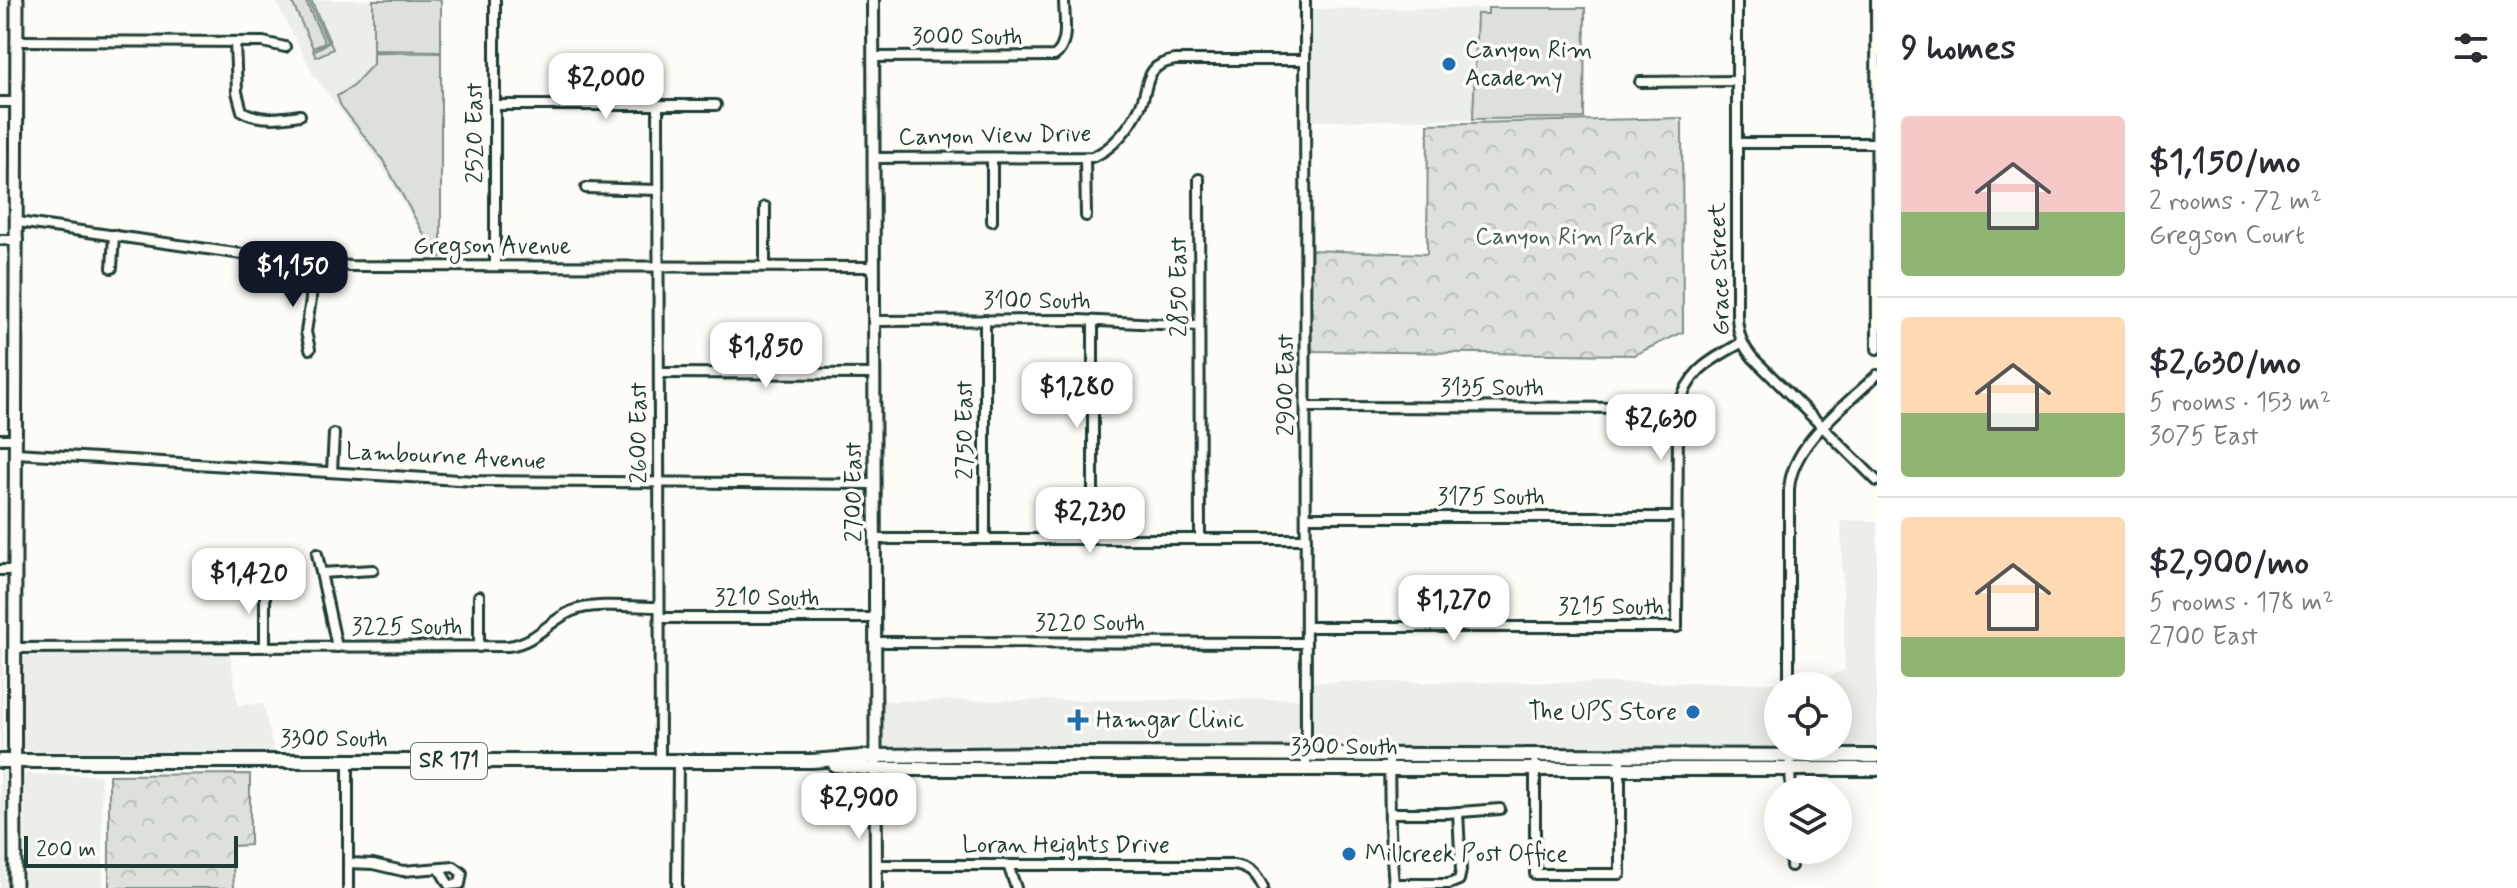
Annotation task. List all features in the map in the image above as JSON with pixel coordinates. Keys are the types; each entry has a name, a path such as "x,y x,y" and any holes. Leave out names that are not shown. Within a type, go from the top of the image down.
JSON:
{"main road":[{"path":"15,888 6,761 14,648 17,0"},
{"name":"3300 South","path":"875,763 1306,754 1764,757"},
{"name":"3300 South","path":"1852,756 1877,756"},
{"name":"3300 South","path":"6,761 812,761 1535,770 1620,769 1764,759"},
{"name":"3300 South","path":"1812,760 1877,769"}],"street":[{"name":"2520 East","path":"495,0 495,265"},
{"name":"2700 East","path":"873,0 876,888"},
{"name":"3000 South","path":"873,57 1047,57 1060,52 1064,42 1064,0"},
{"name":"2900 East","path":"1305,0 1306,769"},
{"name":"Grace Street","path":"1737,0 1737,317 1741,343 1877,481"},
{"path":"1876,0 1877,349"},
{"path":"17,41 235,42 271,43 285,47"},
{"path":"235,42 237,92 242,111 274,118 300,115"},
{"name":"Canyon View Drive","path":"873,158 1085,158 1101,154 1116,141 1139,109 1148,76 1164,62 1305,60"},
{"path":"1640,82 1737,81"},
{"path":"0,102 18,102"},
{"path":"495,105 716,105"},
{"name":"2600 East","path":"658,105 660,761"},
{"path":"1737,143 1877,143"},
{"path":"992,158 992,221"},
{"path":"1085,158 1086,216"},
{"name":"2850 East","path":"1199,179 1200,539"},
{"path":"586,188 658,190"},
{"path":"765,207 765,266"},
{"name":"Gregson Avenue","path":"18,222 350,266 874,267"},
{"path":"112,268 114,235"},
{"path":"0,240 18,240"},
{"path":"310,349 306,332 312,262"},
{"name":"2750 East","path":"985,320 985,539"},
{"name":"3100 South","path":"874,321 1093,321 1199,326"},
{"path":"1093,321 1093,539"},
{"path":"1676,517 1678,408 1684,387 1713,359 1741,343"},
{"path":"659,373 874,374"},
{"path":"1789,672 1789,482 1800,453 1877,375"},
{"name":"3135 South","path":"1306,407 1678,408"},
{"path":"332,471 334,434"},
{"path":"0,439 16,439"},
{"name":"Lambourne Avenue","path":"16,453 521,483 874,484"},
{"name":"3175 South","path":"1306,517 1676,517"},
{"name":"3215 South","path":"1306,627 1677,627 1676,517"},
{"path":"874,539 1306,539"},
{"path":"317,554 337,647"},
{"path":"0,570 15,570"},
{"path":"321,573 373,570"},
{"path":"265,586 265,646"},
{"path":"479,596 479,647"},
{"name":"3225 South","path":"14,648 479,647 522,644 572,611 584,608 659,607"},
{"name":"3210 South","path":"660,618 874,618"},
{"name":"3220 South","path":"874,642 1306,643"},
{"path":"1389,755 1394,886 1449,884 1459,880 1458,812"},
{"path":"1535,755 1535,874 1620,874 1620,755"},
{"path":"348,761 348,888"},
{"path":"677,888 678,761"},
{"path":"1390,813 1500,809"},
{"path":"348,863 373,864 403,871 440,870"},
{"name":"Loran Heights Drive","path":"876,865 1233,865 1254,873 1263,888"},
{"path":"1008,865 1016,888"}],"shaded area":[{"path":"275,0 442,0 442,258 433,258 382,166 313,74"},
{"name":"Canyon Rim Academy","path":"1585,8 1584,118 1312,121 1312,9"},
{"path":"1841,521 1877,521 1877,746 1852,746 1852,672 1840,672 1845,670"},
{"path":"0,647 3,647 3,751 0,751"},
{"path":"23,654 230,654 238,705 263,704 274,752 28,751 21,743"},
{"path":"1310,682 1764,683 1764,746 883,746 884,701 1309,699"},
{"path":"0,770 5,770 5,888 0,888"},
{"path":"25,774 101,775 103,888 25,888"}],"green space":[{"path":"291,0 305,0 325,43 313,48"},
{"path":"308,0 311,0 333,49 316,57 313,51 328,43"},
{"path":"373,0 441,0 441,51 373,50"},
{"path":"1488,8 1585,8 1584,118 1473,119 1477,14 1488,14"},
{"path":"373,52 441,53 441,257 431,247 383,160 341,106 337,96 352,87 373,64"},
{"name":"Canyon Rim Park","path":"1682,118 1683,332 1634,355 1312,351 1309,250 1427,254 1428,124"},
{"path":"250,774 250,845 232,846 234,888 109,888 109,775"}],"place":[{"name":"Canyon Rim Academy","path":"1449,64"},
{"name":"The UPS Store","path":"1693,712"},
{"name":"Hamgar Clinic","path":"1078,720"},
{"name":"Millcreek Post Office","path":"1349,854"}]}
